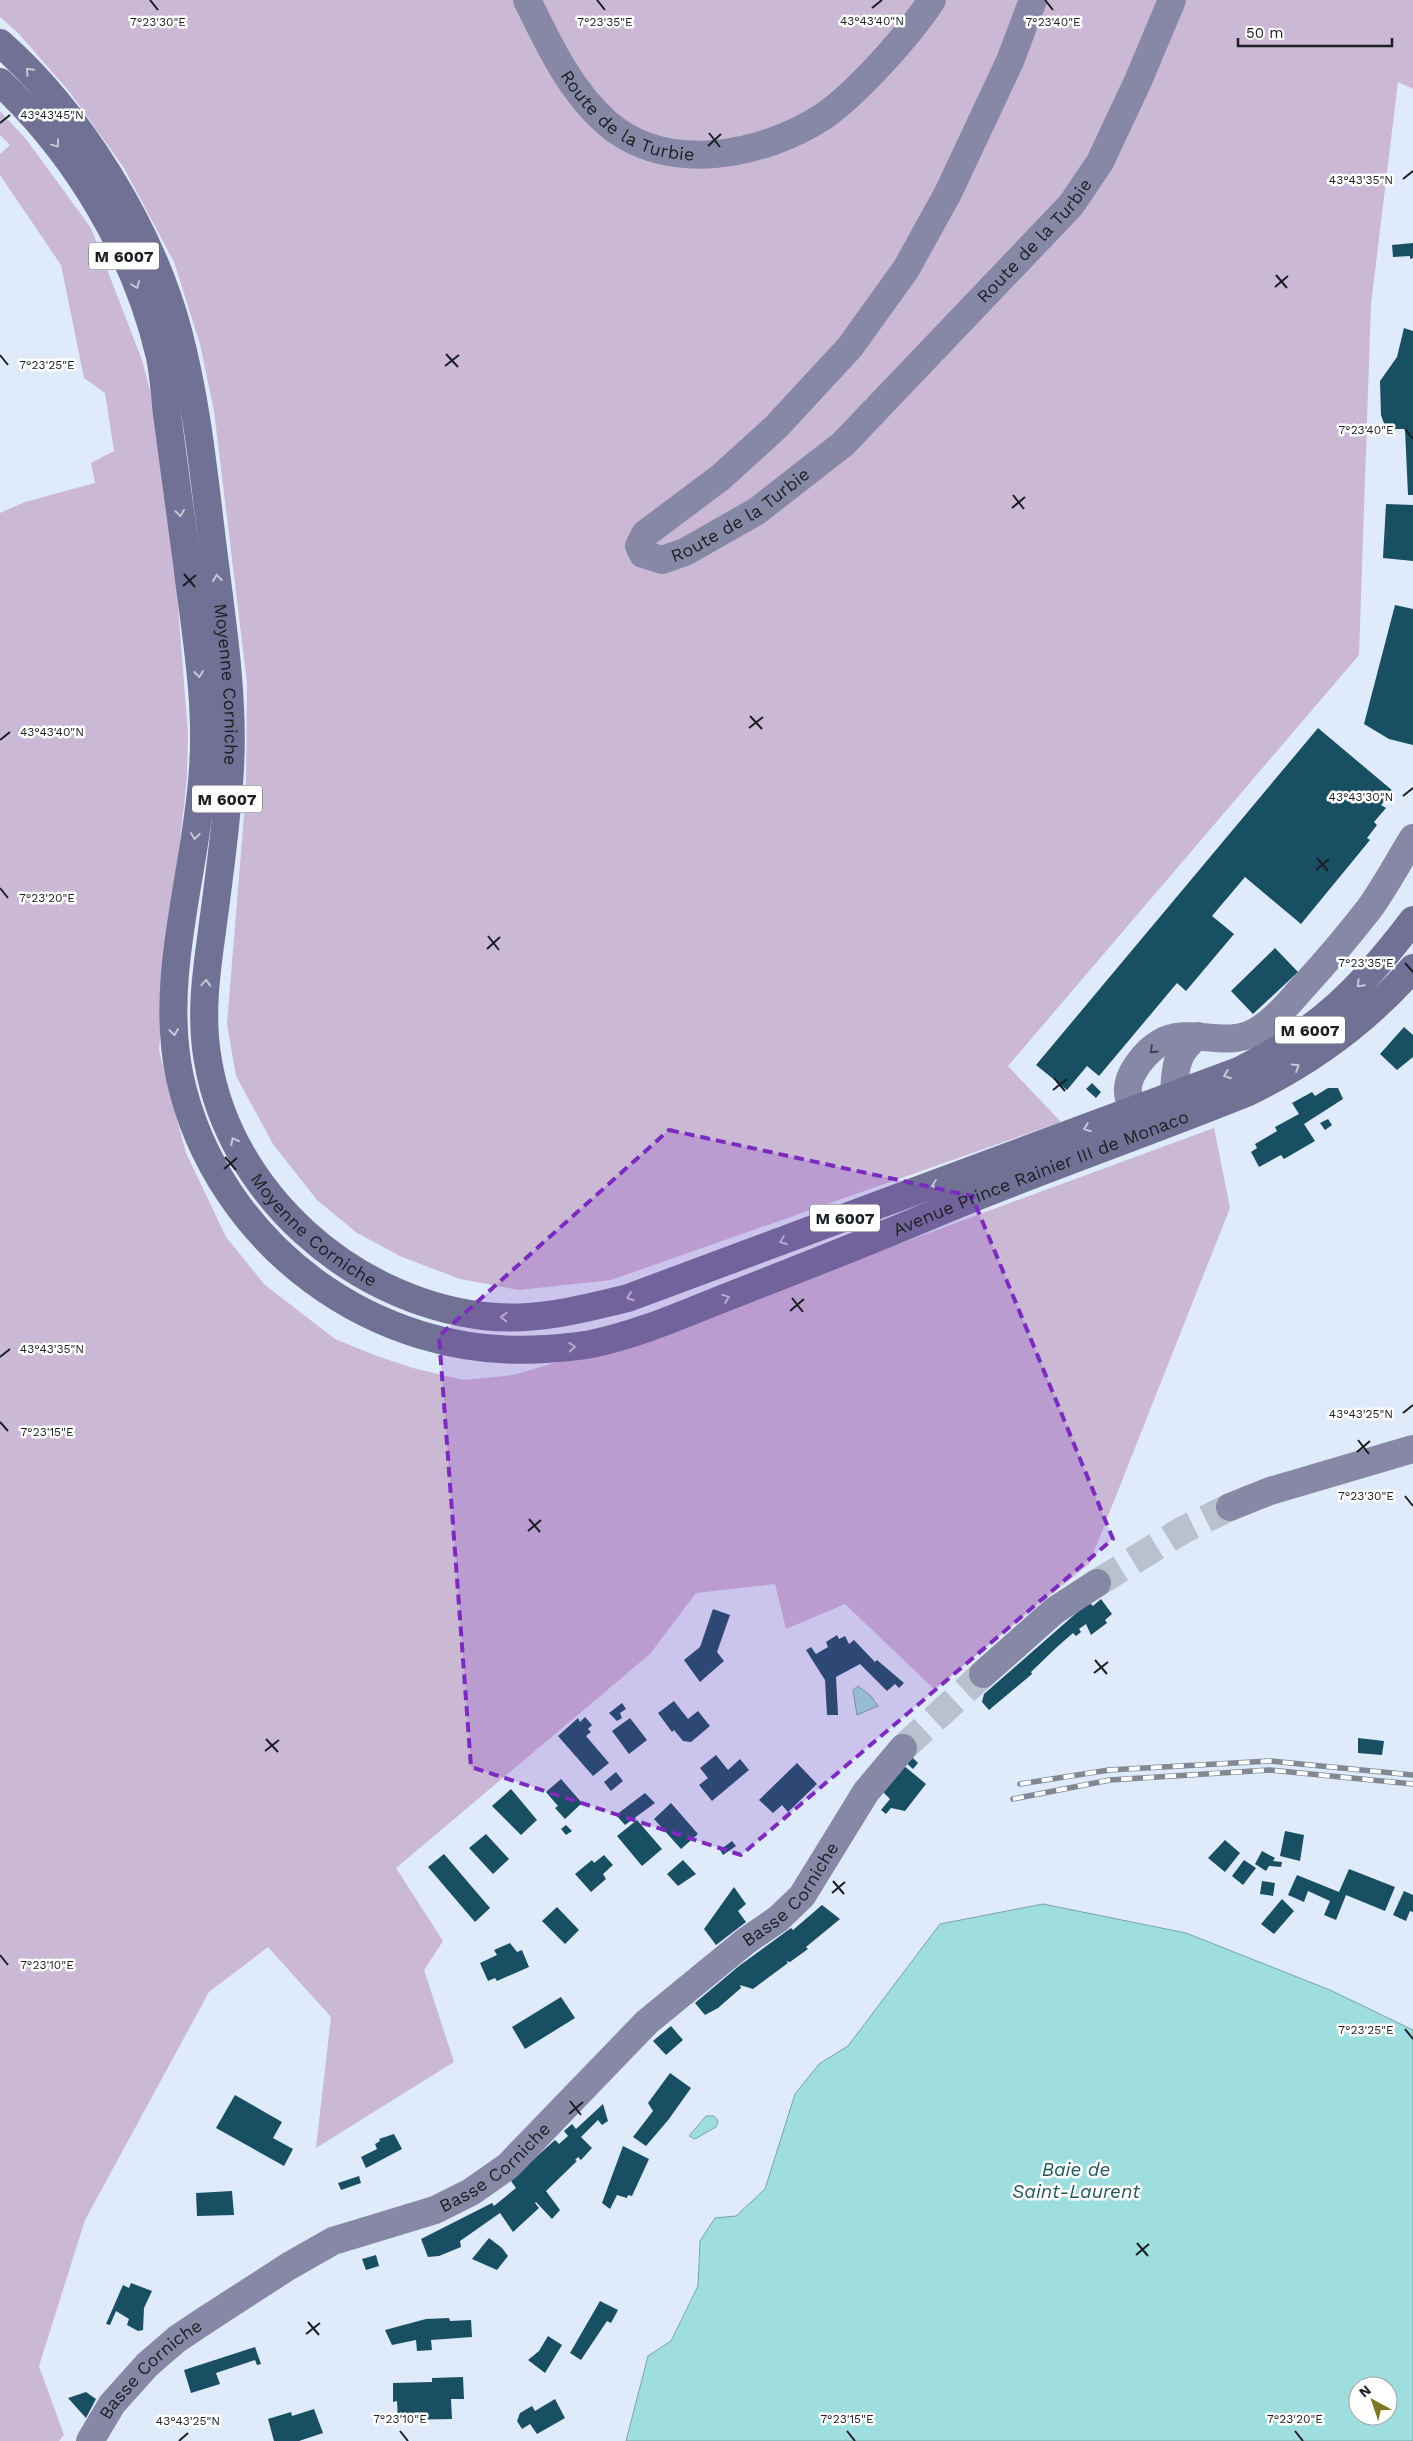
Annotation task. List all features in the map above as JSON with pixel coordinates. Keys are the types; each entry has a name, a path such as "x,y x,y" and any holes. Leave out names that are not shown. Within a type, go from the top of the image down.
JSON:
{"main road":[{"name":"Moyenne Corniche","path":"0,43 56,101 112,180 142,236 178,328 190,384 225,646 231,721 230,770 206,980 204,1020 208,1060 216,1100 232,1138 251,1171 303,1231 340,1261 370,1279 408,1296 482,1316 553,1315"},
{"name":"Moyenne Corniche","path":"0,82 54,142 92,194 120,244 160,358 188,575 204,726 204,768 178,949 172,1027 181,1078 191,1114 208,1158 226,1190 264,1238 289,1261 356,1308 394,1326 435,1340 474,1347 523,1350"},
{"name":"Avenue Prince Rainier III de Monaco","path":"523,1350 586,1346 631,1334 1118,1142 1250,1065 1276,1052 1318,1024 1368,976 1413,920"},
{"name":"Avenue Prince Rainier III de Monaco","path":"553,1315 628,1298 1144,1113 1181,1106 1282,1076 1319,1052 1366,1016 1413,968"}],"street":[{"name":"Route de la Turbie","path":"527,0 539,26 564,70 591,107 608,124 653,147 681,153 710,154 740,151 773,140 802,129 825,115 882,61 932,0"},
{"name":"Route de la Turbie","path":"1032,0 1006,70 948,193 906,269 850,347 776,427 721,477 645,534 639,546 643,554 662,560 685,552 757,511 843,444 1071,205 1100,162 1138,81 1172,0"},
{"path":"1118,1142 1144,1113 1128,1092 1129,1081 1148,1053 1160,1043 1170,1039 1182,1036 1198,1036 1227,1039 1251,1034 1272,1021 1326,962 1370,908 1413,838"},
{"path":"1181,1106 1176,1062 1187,1044 1198,1036"},
{"path":"1230,1507 1270,1492 1413,1449"},
{"path":"983,1674 1054,1611 1097,1583"},
{"name":"Basse Corniche","path":"90,2441 112,2404 140,2372 177,2339 206,2319 288,2266 333,2241 435,2210 471,2192 508,2166 647,2022 746,1941 778,1918 802,1896 866,1792 902,1748"}],"highlighted area":[{"path":"669,1130 972,1196 1113,1539 741,1855 471,1767 439,1336"}],"shaded area":[{"path":"0,0 1413,0 1413,89 1398,82 1371,304 1359,655 1008,1066 1061,1122 611,1280 519,1290 460,1279 402,1257 357,1233 317,1200 273,1144 236,1076 227,1024 246,791 247,683 214,411 200,344 174,262 124,168 68,90 18,33 0,17"},
{"path":"0,111 26,139 91,228 142,360 158,421 173,540 188,734 187,778 164,984 159,1051 186,1153 226,1237 265,1285 335,1339 413,1368 463,1380 514,1375 673,1327 1214,1128 1230,1208 1089,1564 934,1689 845,1604 786,1629 775,1584 696,1593 650,1654 396,1868 443,1941 424,1970 454,2062 316,2148 331,2017 268,1947 209,1992 85,2220 39,2366 64,2435 59,2441 0,2441 0,513 25,502 95,483 91,463 114,451 105,393 84,378 61,265 0,175 0,154 10,145 0,135"}],"water":[{"path":"858,1686 871,1696 878,1706 857,1715 853,1690"},
{"name":"Baie de Saint-Laurent","path":"1043,1904 1186,1933 1330,1990 1413,2030 1413,2441 626,2441 648,2356 671,2341 698,2286 700,2241 715,2218 736,2216 765,2189 795,2094 819,2064 848,2046 940,1924"},
{"path":"706,2116 714,2116 718,2121 716,2127 695,2139 689,2136"}],"building":[{"path":"1413,243 1413,258 1410,259 1410,256 1393,257 1392,245"},
{"path":"1404,328 1413,331 1413,495 1408,495 1405,429 1386,429 1381,415 1380,381 1397,357"},
{"path":"1386,504 1413,505 1413,561 1383,558"},
{"path":"1395,605 1413,609 1413,745 1389,739 1364,724"},
{"path":"1318,728 1393,791 1381,805 1386,808 1374,822 1377,825 1367,838 1370,840 1301,924 1245,877 1212,916 1234,934 1186,991 1177,983 1099,1076 1087,1066 1067,1090 1036,1065"},
{"path":"1275,948 1298,972 1253,1014 1231,991"},
{"path":"1404,1027 1413,1035 1413,1057 1397,1070 1380,1054"},
{"path":"1092,1083 1101,1092 1096,1098 1086,1089"},
{"path":"1328,1088 1338,1088 1343,1099 1304,1124 1315,1141 1284,1159 1281,1155 1259,1167 1251,1152 1257,1148 1255,1144 1277,1131 1275,1127 1299,1114 1292,1103 1312,1092 1315,1096"},
{"path":"1328,1119 1332,1125 1325,1130 1320,1123"},
{"path":"1101,1599 1112,1614 1105,1620 1107,1623 1091,1635 1086,1624 1079,1629 1081,1632 1076,1636 1073,1633 1031,1672 1032,1674 989,1710 982,1702 984,1694 1089,1602 1093,1606"},
{"path":"713,1609 730,1615 717,1652 724,1661 700,1682 684,1660 700,1647"},
{"path":"837,1635 839,1639 845,1636 849,1644 854,1640 875,1662 877,1660 904,1683 899,1688 895,1684 887,1691 860,1664 836,1677 838,1715 827,1715 825,1680 806,1650 811,1647 816,1654 828,1647 826,1642"},
{"path":"674,1701 688,1719 698,1711 710,1726 691,1742 683,1741 674,1730 672,1732 658,1713"},
{"path":"622,1703 626,1709 620,1713 622,1718 617,1721 609,1713"},
{"path":"585,1717 592,1725 588,1729 591,1732 586,1736 609,1763 593,1776 558,1736 578,1718 580,1722"},
{"path":"630,1718 647,1740 629,1754 612,1731"},
{"path":"1358,1738 1384,1741 1382,1755 1358,1753"},
{"path":"716,1755 728,1770 740,1759 749,1770 712,1801 699,1785 708,1778 700,1768"},
{"path":"911,1756 918,1763 913,1769 905,1762"},
{"path":"797,1763 817,1784 788,1812 782,1805 773,1813 759,1800"},
{"path":"903,1765 926,1784 905,1811 891,1808 886,1814 881,1810 890,1799 882,1791"},
{"path":"616,1772 623,1781 611,1791 604,1782"},
{"path":"561,1779 582,1803 565,1819 555,1808 558,1806 546,1792"},
{"path":"511,1789 537,1820 521,1835 492,1806"},
{"path":"645,1793 655,1803 625,1825 616,1815"},
{"path":"671,1803 698,1834 681,1849 654,1819"},
{"path":"637,1820 662,1849 642,1866 617,1836"},
{"path":"566,1825 572,1831 566,1835 561,1829"},
{"path":"1285,1831 1304,1835 1300,1861 1280,1856"},
{"path":"486,1834 509,1859 493,1874 469,1848"},
{"path":"1225,1840 1240,1853 1225,1872 1208,1858"},
{"path":"732,1841 736,1846 723,1855 720,1850"},
{"path":"1262,1851 1275,1858 1273,1861 1282,1862 1281,1867 1269,1866 1266,1871 1255,1864"},
{"path":"444,1854 490,1908 475,1922 428,1867"},
{"path":"604,1855 613,1865 603,1874 606,1879 591,1892 575,1874 592,1860 594,1863"},
{"path":"683,1860 696,1874 678,1886 667,1874"},
{"path":"1244,1860 1256,1868 1243,1885 1232,1876"},
{"path":"1349,1869 1395,1887 1385,1911 1346,1895 1336,1920 1324,1915 1330,1901 1308,1891 1304,1902 1288,1895 1297,1875 1339,1892"},
{"path":"1262,1881 1275,1883 1273,1896 1260,1894"},
{"path":"734,1887 746,1904 738,1911 746,1922 716,1945 704,1929"},
{"path":"1404,1891 1413,1895 1413,1912 1410,1911 1406,1921 1393,1915"},
{"path":"1282,1899 1294,1911 1274,1934 1261,1924"},
{"path":"822,1905 840,1919 806,1947 808,1949 790,1962 786,1961 788,1963 753,1989 740,1985 741,1988 718,2008 705,2015 695,2003 739,1966 791,1928 793,1930"},
{"path":"557,1907 579,1930 565,1944 542,1921"},
{"path":"510,1943 517,1952 522,1950 529,1967 497,1981 495,1978 488,1981 480,1963 497,1955 494,1950"},
{"path":"561,1997 575,2018 525,2049 512,2027"},
{"path":"671,2026 683,2040 666,2055 653,2041"},
{"path":"670,2073 691,2088 669,2119 646,2146 633,2137 653,2111 648,2103"},
{"path":"235,2095 282,2122 273,2138 293,2149 284,2166 216,2128"},
{"path":"603,2104 608,2121 602,2125 598,2120 581,2137 592,2148 581,2160 578,2157 575,2160 577,2161 546,2191 560,2210 552,2219 536,2202 539,2208 513,2232 500,2213 460,2241 461,2247 439,2256 428,2257 421,2239 492,2203 494,2206 516,2188 511,2181 535,2158 555,2140 559,2144 568,2136 564,2131 572,2124 576,2129"},
{"path":"394,2134 402,2149 366,2168 361,2157 377,2149 375,2144 380,2141 379,2139"},
{"path":"623,2146 649,2159 632,2196 628,2195 627,2198 617,2195 610,2209 602,2203"},
{"path":"359,2176 361,2183 341,2190 338,2183"},
{"path":"232,2191 234,2215 197,2216 196,2193"},
{"path":"489,2238 502,2248 508,2256 497,2270 472,2259"},
{"path":"376,2255 379,2266 366,2270 362,2259"},
{"path":"131,2283 152,2291 144,2308 143,2330 138,2331 127,2325 129,2319 116,2311 110,2325 106,2324 123,2285 129,2288"},
{"path":"600,2301 618,2310 611,2323 607,2321 581,2360 570,2353"},
{"path":"449,2318 450,2321 471,2320 472,2337 431,2340 432,2350 417,2351 416,2340 392,2345 385,2330 426,2319"},
{"path":"548,2336 562,2345 545,2373 528,2360 539,2351"},
{"path":"255,2347 261,2364 257,2365 255,2360 216,2373 220,2384 191,2393 184,2370"},
{"path":"463,2377 464,2399 451,2399 452,2419 398,2420 397,2401 393,2402 393,2383 432,2382 432,2378"},
{"path":"86,2392 96,2399 86,2418 68,2398"},
{"path":"555,2399 565,2418 537,2434 530,2424 522,2429 517,2421 520,2413 532,2406 535,2411"},
{"path":"314,2409 323,2433 299,2441 274,2441 268,2419 291,2412 292,2416"}],"tunnel":[{"path":"1097,1583 1183,1530 1230,1507"},
{"path":"903,1748 983,1674"}],"railway":[{"path":"1020,1784 1109,1770 1270,1761 1413,1775"},
{"path":"1013,1799 1110,1780 1269,1770 1413,1784"}]}
